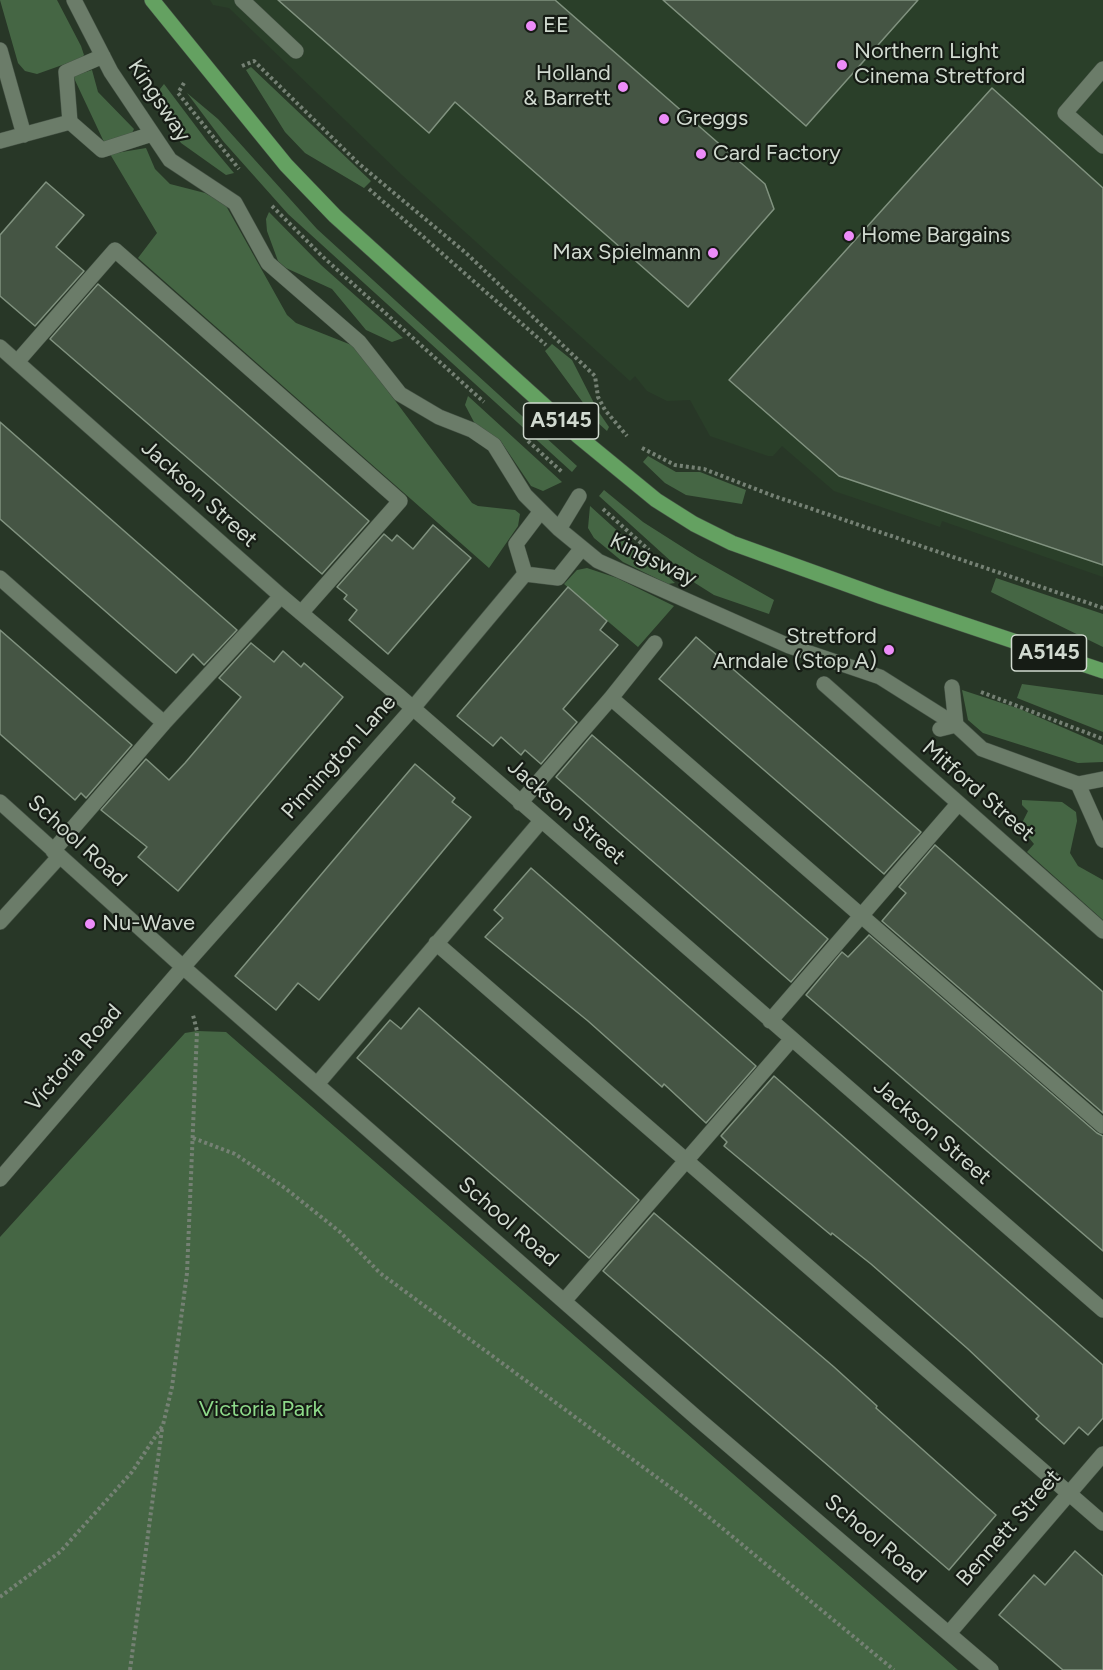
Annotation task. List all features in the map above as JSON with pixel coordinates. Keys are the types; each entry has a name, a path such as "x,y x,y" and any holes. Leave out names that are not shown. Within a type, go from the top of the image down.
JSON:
{"main road":[{"name":"A5145","path":"152,0 286,165 335,216 578,436 656,500 694,524 751,550 893,601 1103,671"}],"street":[{"name":"Kingsway","path":"74,0 103,56 170,160 235,203 268,263 359,342 400,394 439,417 472,430 494,445 525,495 559,530 598,561 789,646 880,677 956,725 982,748 1078,784"},
{"path":"242,0 296,51"},
{"path":"0,50 24,135"},
{"path":"103,56 66,72 70,122 102,150 152,134"},
{"path":"1103,69 1065,113 1103,146"},
{"path":"0,141 70,122"},
{"path":"17,362 115,250 400,501 301,613"},
{"name":"Jackson Street","path":"0,347 281,596 413,708 520,804 1103,1310"},
{"path":"559,530 579,496"},
{"path":"541,512 516,543 525,574 558,578 582,548"},
{"name":"Pinnington Lane","path":"183,967 413,708 525,574"},
{"path":"0,578 164,723"},
{"path":"0,922 164,723 281,596"},
{"path":"520,804 655,643"},
{"path":"840,649 845,666"},
{"name":"Mitford Street","path":"824,684 1103,931"},
{"path":"940,729 956,725 952,687"},
{"path":"611,698 1103,1126"},
{"path":"1103,778 1078,784 1103,840"},
{"name":"School Road","path":"0,802 183,967 564,1301 950,1632 991,1670"},
{"path":"770,1021 958,804"},
{"path":"318,1083 541,821"},
{"path":"436,943 1103,1523"},
{"name":"Victoria Road","path":"0,1179 183,967"},
{"path":"564,1301 791,1040"},
{"name":"Bennett Street","path":"950,1632 1103,1454"}],"path":[{"path":"213,77 254,61 358,163 466,253 596,376 598,397 605,410 628,437 643,449 675,465 704,469 771,495 1103,608"},
{"path":"369,189 546,345"},
{"path":"130,1670 163,1425 171,1387 187,1274 197,1031 183,967"},
{"path":"193,1137 235,1154 285,1188 340,1232 380,1273 693,1504 894,1670"},
{"path":"0,1597 60,1552 132,1472 163,1425"}],"shaded area":[{"path":"210,0 1103,0 1103,577 942,521 940,527 834,491 782,446 773,456 768,456 710,436 690,400 667,401 647,391 635,376 630,381 402,175 229,8 213,5"}],"green space":[{"path":"0,0 57,0 81,46 84,55 82,58 37,74 25,71 18,63"},
{"path":"251,67 371,181 364,188 305,153 285,132 246,70"},
{"path":"92,70 98,92 134,129 131,135 104,142 73,76"},
{"path":"164,84 234,173 226,175 181,143 171,129 161,97 160,89"},
{"path":"187,93 218,119 317,229 577,466 572,472 288,214 223,141"},
{"path":"146,148 155,169 170,184 205,193 225,204 287,315 296,323 354,346 472,503 478,506 515,510 520,514 518,526 489,568 138,258 157,233 110,154"},
{"path":"269,212 321,265 403,338 392,342 366,330 332,289 286,268 278,261 267,231 266,219"},
{"path":"552,344 572,360 598,411 609,427 607,431 598,423 545,351"},
{"path":"468,396 562,482 543,491 531,486 500,440 475,424 465,405"},
{"path":"648,456 676,472 700,472 746,490 742,504 686,495 665,483 643,462"},
{"path":"604,490 643,522 698,557 774,600 769,614 714,595 695,583 599,496"},
{"path":"590,506 675,583 668,584 623,562 594,538 588,528"},
{"path":"587,568 617,578 674,606 638,647 564,584 577,570"},
{"path":"996,578 1103,614 1103,647 991,592"},
{"path":"1022,684 1103,695 1103,732 1017,698"},
{"path":"962,690 1020,709 1103,745 1103,762 1078,763 983,733 968,720"},
{"path":"1022,800 1062,802 1076,812 1077,821 1070,853 1078,866 1103,880 1103,920 1027,852 1034,844 1025,833 1022,823 1028,811 1022,805"},
{"name":"Victoria Park","path":"226,1032 958,1670 0,1670 0,1237 185,1033"}],"building":[{"path":"278,0 555,0 765,184 774,209 688,307 455,102 429,133"},
{"path":"663,0 918,0 806,126"},
{"path":"992,88 1103,188 1103,565 839,476 729,380"},
{"path":"46,182 84,215 56,247 84,271 35,326 0,296 0,235"},
{"path":"98,284 369,521 322,574 50,339"},
{"path":"0,422 237,630 204,665 193,654 176,673 0,519"},
{"path":"433,525 471,558 388,654 349,620 357,610 344,599 347,595 337,587 384,534 392,541 397,535 413,549"},
{"path":"568,587 607,621 600,630 618,645 563,709 577,722 541,764 525,750 521,755 501,737 493,746 457,716"},
{"path":"0,630 132,745 86,798 81,793 75,800 0,734"},
{"path":"696,637 921,832 884,874 659,679"},
{"path":"251,643 274,662 283,651 301,667 304,663 343,697 178,891 138,857 147,847 101,810 146,759 169,780 185,763 241,697 219,678"},
{"path":"592,735 828,939 791,982 556,777"},
{"path":"415,764 455,798 452,802 471,817 319,1000 298,983 276,1010 235,976"},
{"path":"935,845 1103,992 1103,1113 882,921 906,893 899,887"},
{"path":"531,868 756,1066 706,1123 664,1084 662,1087 588,1021 485,937 503,918 494,910"},
{"path":"869,935 1103,1136 1103,1251 806,995 842,952 848,957"},
{"path":"419,1008 639,1200 589,1258 357,1058 390,1020 401,1029"},
{"path":"774,1076 1103,1365 1103,1418 1088,1435 1079,1427 1064,1444 1036,1419 1039,1416 968,1349 871,1264 832,1233 831,1235 724,1146 727,1142 721,1136"},
{"path":"654,1213 834,1367 877,1406 876,1408 996,1515 949,1570 603,1271"},
{"path":"1075,1551 1103,1576 1103,1670 1063,1670 999,1615 1034,1575 1045,1585"}],"place":[{"name":"EE","path":"531,26"},
{"name":"Northern Light Cinema Stretford","path":"842,65"},
{"name":"Holland & Barrett","path":"623,87"},
{"name":"Greggs","path":"664,119"},
{"name":"Card Factory","path":"701,154"},
{"name":"Home Bargains","path":"849,236"},
{"name":"Max Spielmann","path":"713,253"},
{"name":"Stretford Arndale (Stop A)","path":"889,650"},
{"name":"Nu-Wave","path":"90,924"}]}
